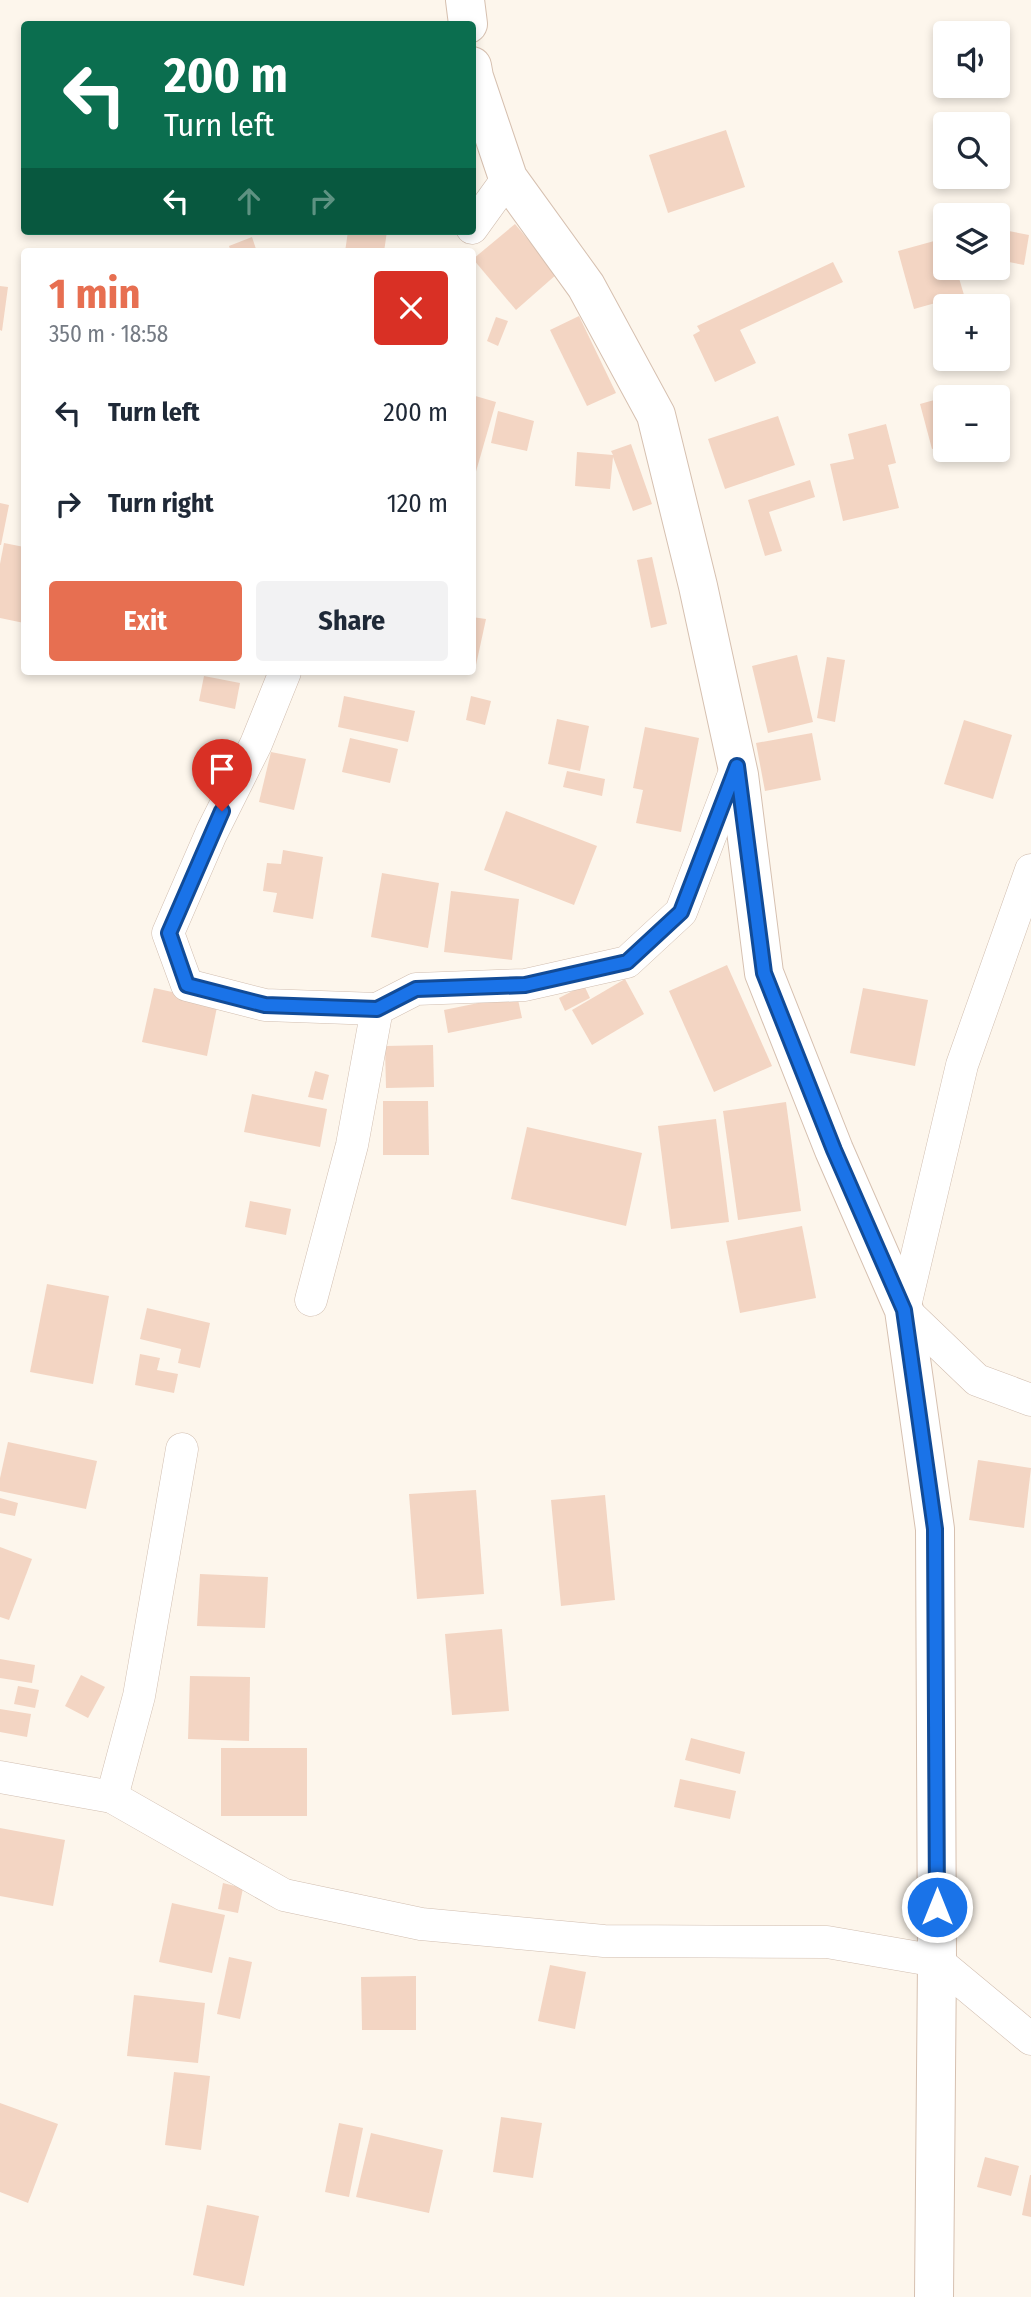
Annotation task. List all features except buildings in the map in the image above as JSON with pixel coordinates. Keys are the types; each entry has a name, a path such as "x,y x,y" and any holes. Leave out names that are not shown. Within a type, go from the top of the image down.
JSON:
{"street":[{"path":"465,0 468,21"},
{"path":"476,83 508,178 586,286 656,415 698,586 737,766 764,973 834,1150 904,1310 935,1529 937,1961 934,2297"},
{"path":"476,224 508,178"},
{"path":"284,675 256,744 211,834 169,933 187,985 265,1005 377,1009 416,989 525,985 627,962 681,912 737,766"},
{"path":"904,1310 962,1065 1031,870"},
{"path":"311,1300 352,1145 377,1009"},
{"path":"904,1310 977,1380 1031,1401"},
{"path":"111,1797 139,1696 182,1449"},
{"path":"0,1777 111,1797 284,1895 421,1924 604,1941 827,1942 937,1961 1031,2039"}],"route":[{"path":"222,811 169,933 187,985 265,1005 377,1009 416,989 525,985 627,962 681,912 737,766 764,973 834,1150 904,1310 935,1529 937,1907"}]}
